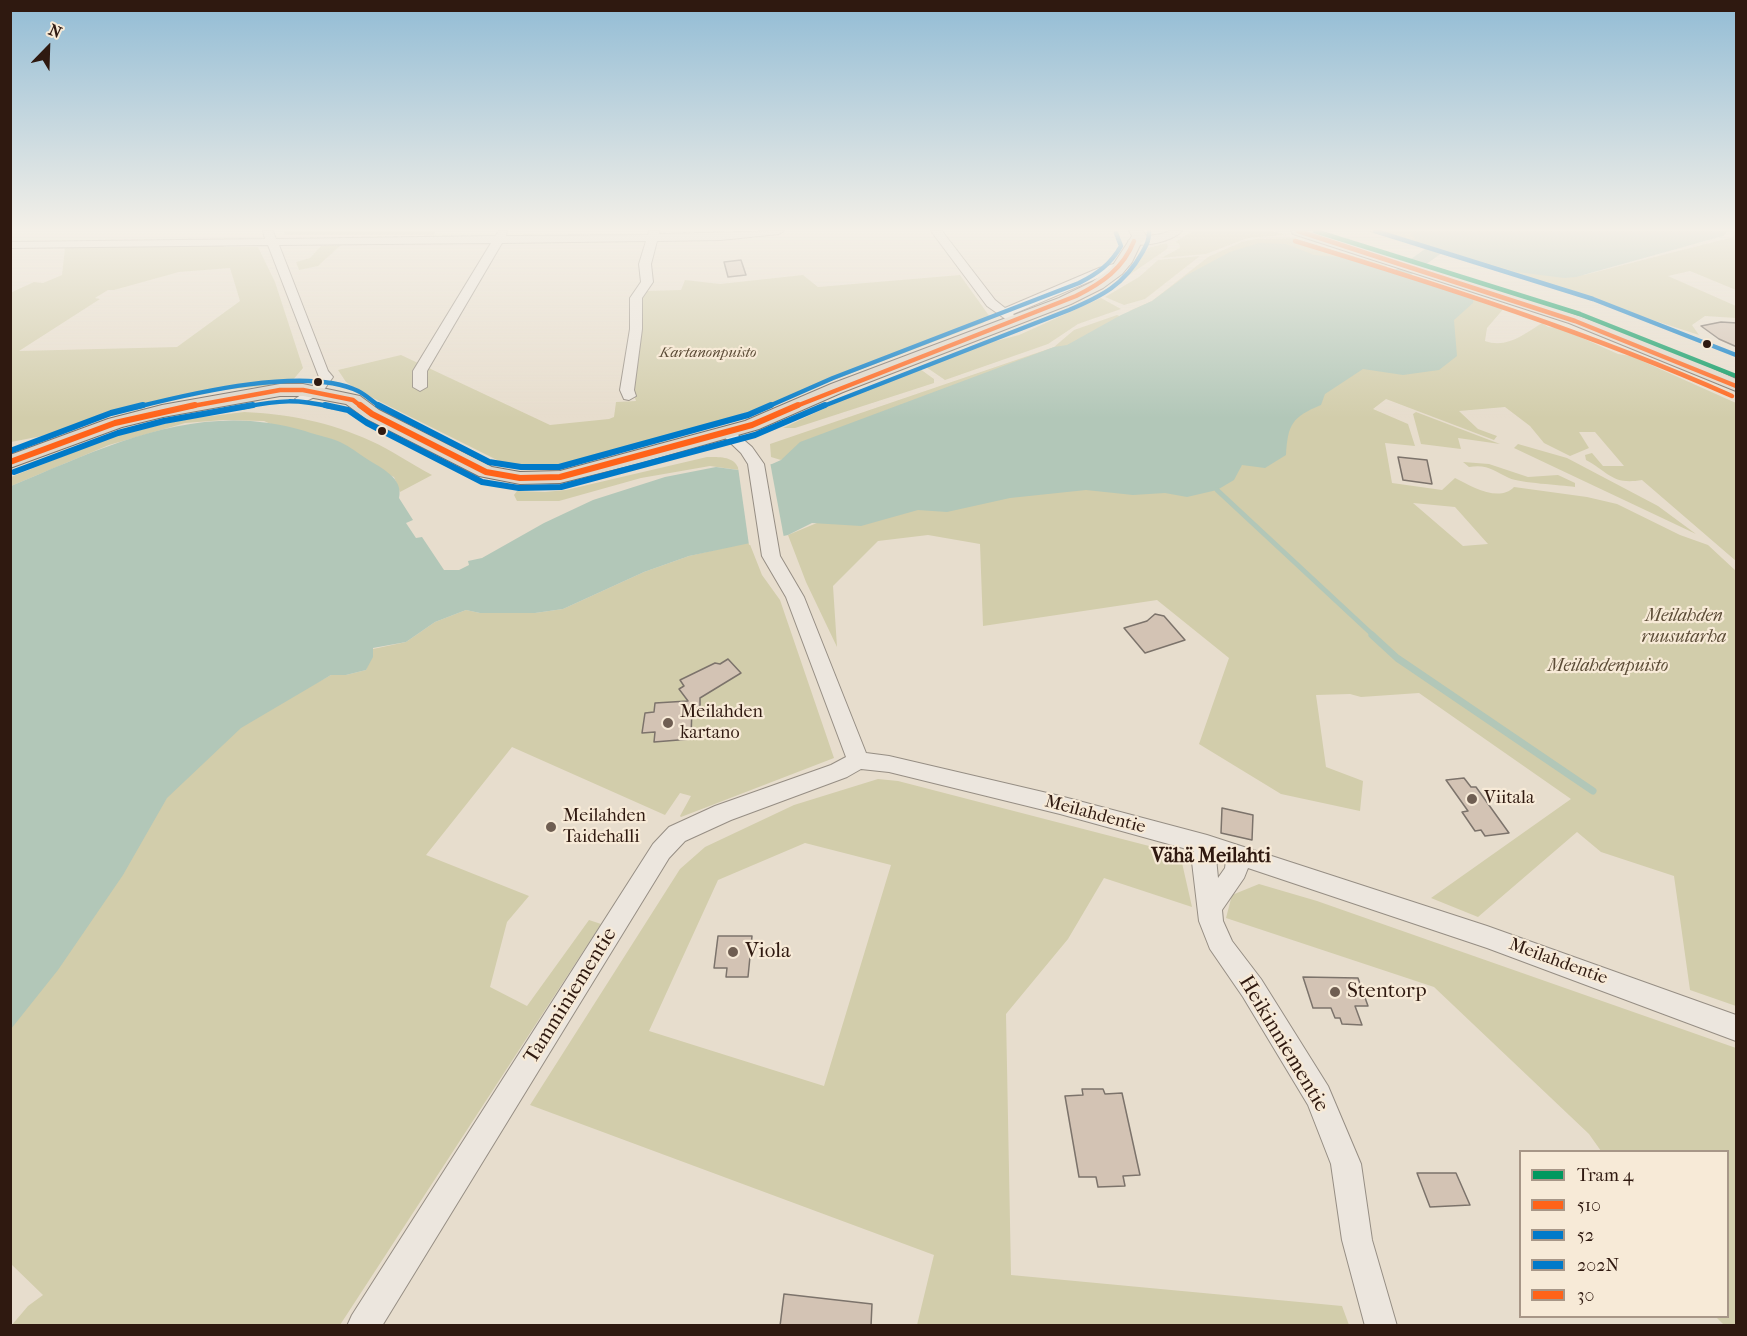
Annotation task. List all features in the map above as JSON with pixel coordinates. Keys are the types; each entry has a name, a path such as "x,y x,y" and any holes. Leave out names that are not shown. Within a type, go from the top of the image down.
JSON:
{"main road":[{"path":"13,459 115,423 185,405 259,394 307,393 372,414 474,467 497,475 546,478 574,474 726,432 773,416 1009,317 1079,293"},
{"path":"1509,293 1596,325 1684,361 1737,386"},
{"path":"1529,293 1612,317 1737,366"}],"street":[{"path":"292,293 322,373 326,377 325,381 307,393"},
{"path":"420,387 420,371 466,293"},
{"path":"629,396 627,390 636,329 636,298 639,293"},
{"path":"984,293 991,303 1009,317"},
{"path":"726,432 747,450 756,464 771,556 798,605 858,760"},
{"name":"Meilahdentie","path":"858,760 889,764 1060,805 1207,845 1487,936 1737,1028"},
{"name":"Tamminiementie","path":"363,1326 661,851 677,834 723,813 839,771 858,760"},
{"name":"Heikinniementie","path":"1207,845 1204,862 1211,921 1223,948 1252,988 1318,1096 1346,1164 1357,1240 1381,1326"},
{"path":"1211,906 1236,871 1238,855"}],"green space":[{"path":"10,293 103,293 95,298 100,299 19,351 177,347 240,301 238,293 279,293 303,368 292,381 168,399 42,436 11,442"},
{"name":"Kartanonpuisto","path":"643,293 973,293 990,317 983,323 757,409 634,449 570,466 537,468 509,466 361,392 346,382 338,370 401,355 550,425 609,419 614,417 616,402 636,401 632,390 639,350"},
{"path":"1111,293 1152,293 1145,299 1124,305 1105,297"},
{"path":"1162,293 1242,293 1129,311 1152,301"},
{"path":"1368,293 1463,293 1505,307 1487,328 1485,341 1508,342 1542,323 1548,327 1560,328 1618,354 1631,356 1736,403 1736,561 1642,480 1617,479 1586,460 1585,455 1592,453 1603,466 1624,466 1595,432 1579,432 1589,448 1570,456 1544,443 1530,426 1505,407 1459,411 1478,429 1497,436 1494,440 1386,399 1373,409 1408,424 1415,446 1385,443 1392,483 1442,490 1455,478 1485,492 1508,492 1514,487 1587,497 1617,504 1680,535 1708,545 1736,571 1736,1006 1690,990 1674,876 1601,852 1577,832 1478,917 1431,898 1571,799 1419,693 1361,697 1350,694 1316,695 1326,767 1363,781 1360,811 1281,794 1199,744 1229,658 1157,600 983,626 980,544 928,535 878,541 833,586 837,647 806,582 788,535","holes":["1413,503 1455,507 1488,544 1463,546"]},
{"path":"1570,293 1707,293 1736,306 1736,318 1705,316 1692,325 1699,335"},
{"path":"1101,298 1121,309 1078,324 1048,344 945,380 926,367 984,344 1019,335"},
{"path":"1117,315 1124,318 1129,326 781,460 771,457 770,444 1054,347 1074,330"},
{"path":"920,369 934,379 934,383 795,428 783,428 842,400"},
{"path":"244,412 293,417 356,434 432,475 400,492 394,477 264,421 223,420 185,423 109,445 11,486 11,477 109,438 179,420"},
{"path":"1416,412 1500,444 1458,438 1461,449 1421,444 1413,414"},
{"path":"1518,444 1567,458 1658,506 1696,534 1514,448"},
{"path":"707,457 722,457 731,460 739,470 710,466 641,478 559,501 517,501 514,495 517,491 566,490"},
{"path":"1463,462 1489,464 1528,477 1558,475 1575,483 1575,487 1514,480 1486,467 1469,467"},
{"path":"749,542 762,575 780,600 834,758 681,817 691,796 680,793 665,815 512,747 426,855 529,896 507,922 490,987 527,1006 589,920 601,924 340,1325 11,1326 28,1306 43,1295 11,1264 11,990 149,774 331,675 346,675 366,670 373,649 406,642 435,622 466,610 480,613 535,613 563,609 644,572 689,556"},
{"path":"878,779 898,781 1180,854 1192,907 1104,878 1068,939 1006,1014 1011,1275 1342,1306 1349,1325 917,1325 934,1255 530,1105 680,869 705,847 794,805","holes":["805,843 891,865 824,1086 649,1031 718,880"]},
{"path":"1259,884 1317,901 1736,1048 1736,1325 1724,1325 1717,1318 1729,1318 1729,1150 1600,1150 1589,1134 1434,987 1226,918 1232,895"}],"shaded area":[{"path":"1162,293 1464,293 1474,297 1473,303 1454,320 1457,356 1439,370 1403,375 1363,369 1325,394 1321,405 1293,423 1288,436 1286,455 1265,468 1242,465 1234,480 1217,490 1187,497 1165,493 1133,495 1086,490 1010,498 947,512 918,510 861,526 812,523 788,535 689,556 644,572 563,609 535,613 480,613 466,610 435,622 406,642 373,648 373,657 366,670 346,675 331,675 241,728 167,798 123,875 58,970 11,1029 11,486 83,456 154,432 191,424 228,420 266,423 336,440 385,470 398,485 399,498 413,520 406,523 416,538 422,537 444,570 459,570 469,565 468,561 482,558 544,523 593,500 665,477 716,467 738,470 772,464 781,460 800,442 1054,347 1067,345 1121,315 1152,301"}],"pier":[{"path":"770,462 784,538 749,545 738,467"}],"building":[{"path":"1721,322 1737,323 1737,347 1719,339 1701,326"},
{"path":"1398,457 1427,460 1432,484 1403,480"},
{"path":"1155,614 1164,616 1185,640 1145,653 1124,628 1147,621"},
{"path":"728,659 741,673 700,698 700,716 692,706 691,739 654,742 655,732 642,733 645,713 654,712 655,703 688,701 679,689 684,686 680,680"},
{"name":"Viitala","path":"1464,778 1471,787 1476,787 1509,833 1485,836 1481,830 1475,831 1462,812 1468,811 1446,780"},
{"path":"1222,808 1253,815 1252,840 1221,833"},
{"name":"Viola","path":"718,936 752,936 748,977 726,977 727,968 714,968"},
{"name":"Stentorp","path":"1303,977 1358,978 1368,1006 1355,1006 1362,1025 1342,1024 1340,1018 1335,1018 1331,1008 1313,1008"},
{"path":"1082,1089 1103,1089 1105,1094 1122,1093 1140,1175 1123,1176 1125,1186 1098,1187 1096,1177 1079,1177 1065,1096 1083,1095"},
{"path":"1417,1173 1456,1173 1470,1205 1430,1207"},
{"path":"784,1294 872,1304 871,1326 780,1326"}],"waterway":[{"path":"1217,490 1374,636"},
{"path":"1372,635 1397,658 1593,791"}],"tram line":[{"name":"4","path":"1514,293 1580,314 1736,376"}],"transit line":[{"name":"202N","path":"10,451 111,413 159,401 278,380 303,380 329,383 358,391 378,405 489,462 521,467 559,467 748,415 833,378 1055,293"},
{"name":"510","path":"10,462 115,423 162,411 280,390 303,390 353,400 372,414 486,472 520,478 560,477 752,425 837,388 1080,293"},
{"name":"52","path":"14,472 118,433 164,421 281,400 302,400 348,410 367,423 482,482 519,488 561,487 755,435 841,398 1078,306 1105,293"},
{"name":"30","path":"1462,293 1571,330 1732,396"},
{"name":"510","path":"1497,293 1629,341 1736,386"},
{"name":"202N","path":"1575,293 1736,355"}],"place":[{"name":"Meilahden kartano","path":"668,723"},
{"name":"Viitala","path":"1472,799"},
{"name":"Meilahden Taidehalli","path":"551,827"},
{"name":"Viola","path":"733,952"},
{"name":"Stentorp","path":"1335,992"}],"district":[{"name":"Vähä Meilahti","path":"1211,857"}],"park label":[{"name":"Meilahden ruusutarha","path":"1684,627"},
{"name":"Meilahdenpuisto","path":"1608,667"}]}
